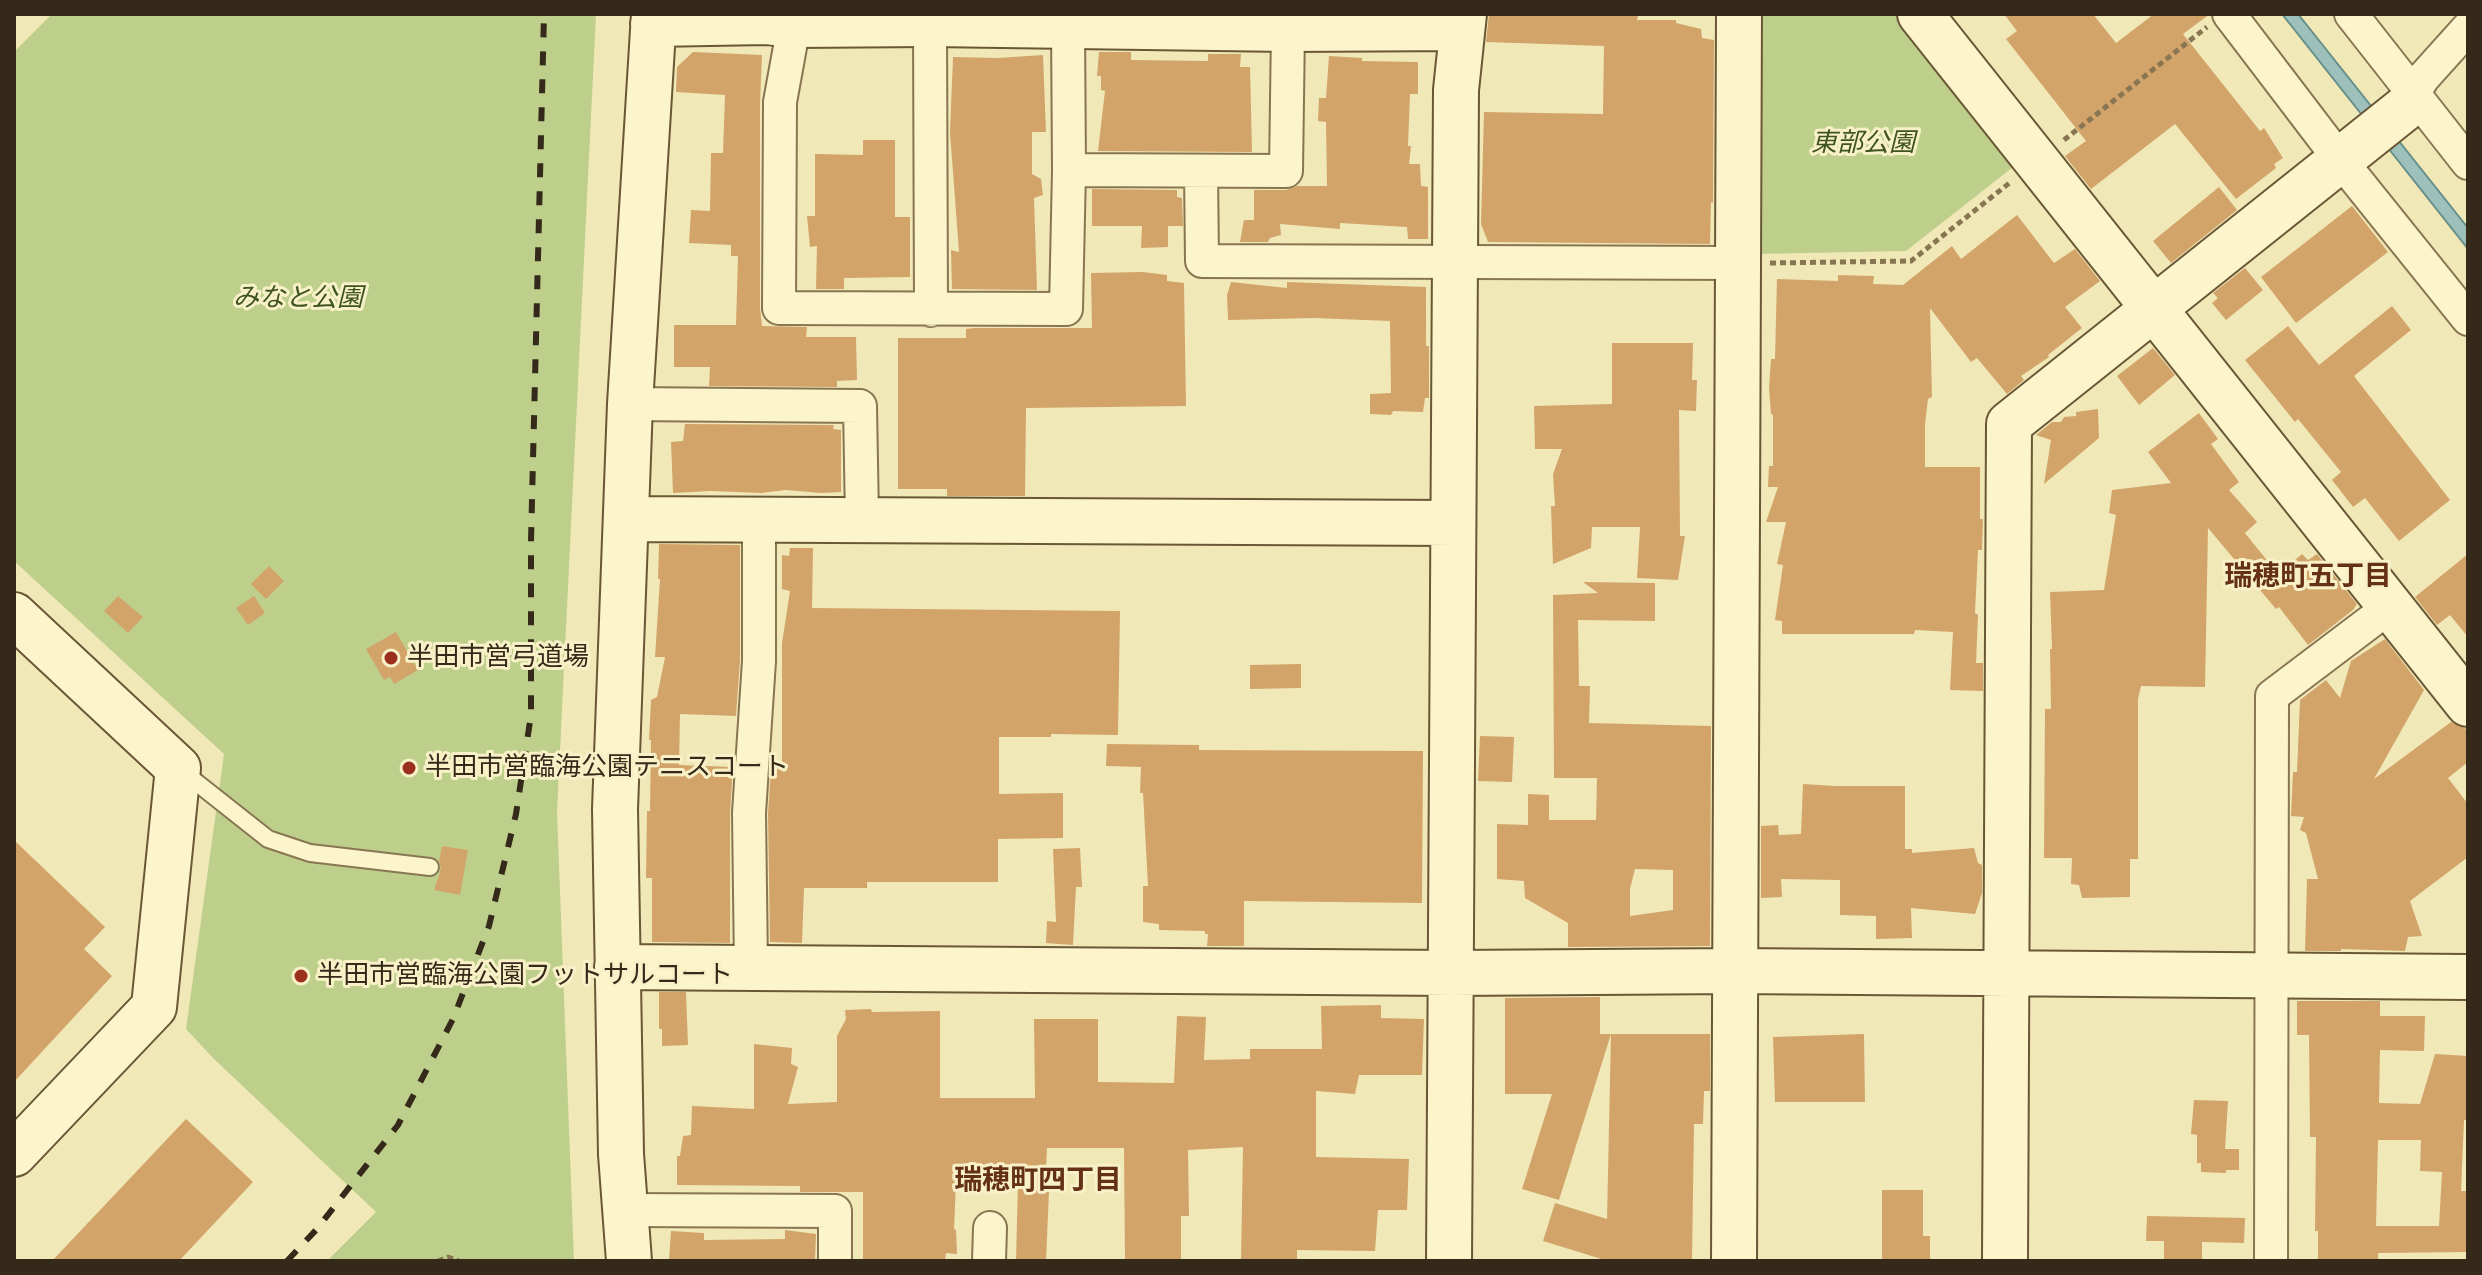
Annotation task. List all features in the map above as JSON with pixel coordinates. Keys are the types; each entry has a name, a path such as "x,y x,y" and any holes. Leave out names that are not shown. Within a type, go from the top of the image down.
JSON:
{"street":[{"path":"1734,1261 1739,14"},
{"path":"1920,14 2468,704"},
{"path":"2351,14 2409,101 2468,163"},
{"path":"629,1261 621,1154 615,809 630,404 654,19 1288,29 1463,21 1456,90 1449,1261"},
{"path":"2220,19 2350,153 2468,319"},
{"path":"795,20 780,102 779,308 1066,309 1068,25"},
{"path":"930,24 931,310"},
{"path":"2005,1261 2009,424 2350,153 2409,101 2423,78 2468,28"},
{"path":"1069,170 1286,171 1288,29"},
{"path":"1201,171 1202,261 1737,263"},
{"path":"630,404 860,406 862,519"},
{"path":"626,519 1453,523"},
{"path":"751,967 749,813 759,661 759,519"},
{"path":"2271,1261 2272,696 2391,606"},
{"path":"14,615 178,768 154,1007 14,1154"},
{"path":"617,967 2468,977"},
{"path":"626,1210 835,1211 835,1261"},
{"path":"989,1261 990,1228"}],"lane":[{"path":"178,768 268,839 310,853 430,867"}],"path":[{"path":"1737,263 1911,261 2220,19"},
{"path":"438,1261 448,1257 459,1261"}],"green space":[{"name":"みなと公園","path":"52,14 596,14 557,812 574,1261 327,1261 376,1212 186,1029 224,754 14,561 14,52"},
{"name":"東部公園","path":"1757,14 1897,14 2017,164 1906,251 1754,254"}],"water":[{"path":"2282,14 2298,14 2468,228 2468,249"}],"building":[{"path":"1489,14 1595,14 1638,16 1637,20 1676,20 1676,23 1701,29 1702,38 1714,40 1710,244 1488,242 1481,224 1484,112 1603,114 1604,46 1486,42"},
{"path":"2004,14 2093,14 2116,43 2154,14 2210,14 2183,34 2260,131 2264,128 2283,158 2274,164 2276,168 2236,199 2175,124 2091,189 2065,156 2086,141 2006,39 2017,31"},
{"path":"693,52 762,55 762,326 807,327 806,337 856,337 857,380 837,381 837,387 709,386 710,367 674,367 674,325 736,325 738,256 731,256 731,245 689,243 691,210 710,211 711,153 723,153 725,95 676,92 677,67"},
{"path":"1099,52 1131,52 1131,60 1208,61 1208,54 1241,54 1240,67 1250,67 1252,152 1098,151 1105,91 1101,90 1101,76 1097,76"},
{"path":"1043,55 1046,132 1032,132 1032,174 1041,179 1043,195 1034,198 1037,290 952,289 951,250 959,252 950,132 953,57"},
{"path":"1329,56 1362,58 1362,61 1418,62 1418,94 1410,94 1409,164 1420,164 1421,186 1428,187 1428,239 1408,239 1407,227 1340,223 1340,229 1280,224 1281,235 1270,238 1268,242 1240,242 1244,220 1254,220 1254,190 1327,186 1326,122 1318,121 1319,98 1326,98"},
{"path":"863,140 895,140 895,217 910,217 910,277 844,278 844,289 816,289 817,246 810,247 807,216 815,216 815,154 863,155"},
{"path":"2219,187 2237,210 2171,263 2153,241"},
{"path":"1092,189 1177,190 1177,197 1182,198 1183,226 1168,226 1168,247 1141,248 1142,226 1092,226"},
{"path":"2352,206 2388,252 2296,323 2261,277"},
{"path":"2017,215 2054,263 2075,249 2100,281 2065,307 2082,328 2021,376 2024,380 2007,394 1977,358 1971,362 1930,308 1932,397 1928,399 1925,424 1925,467 1980,467 1982,550 1978,550 1975,613 1978,615 1976,663 1983,663 1983,691 1950,690 1953,632 1915,630 1914,634 1782,634 1782,621 1775,620 1783,565 1777,564 1786,522 1766,522 1778,487 1768,487 1769,466 1773,466 1773,415 1769,388 1771,359 1775,359 1777,279 1838,281 1838,275 1874,276 1873,284 1903,285 1952,246 1961,259"},
{"path":"2245,268 2263,290 2226,320 2212,303 2218,298 2213,293"},
{"path":"1091,273 1167,275 1167,281 1184,283 1186,406 1026,408 1025,496 947,496 947,489 898,489 898,338 966,338 966,329 974,328 1092,328"},
{"path":"1231,282 1287,288 1287,282 1426,287 1429,398 1425,398 1423,412 1370,414 1370,394 1391,393 1390,321 1314,318 1228,320 1227,295"},
{"path":"2392,306 2411,330 2354,376 2450,500 2399,541 2365,498 2353,507 2332,480 2341,472 2245,360 2288,326 2319,365"},
{"path":"1612,343 1693,343 1692,380 1697,380 1696,411 1679,410 1680,536 1685,536 1678,580 1637,578 1640,527 1592,527 1591,548 1553,564 1553,474 1562,449 1535,449 1534,406 1612,404"},
{"path":"2153,348 2175,375 2139,405 2117,376"},
{"path":"2098,409 2099,438 2044,484 2051,440 2036,435 2052,422 2076,416 2076,412"},
{"path":"2199,413 2218,439 2211,444 2239,482 2229,490 2257,522 2245,533 2278,574 2302,554 2308,560 2317,554 2357,604 2308,645 2279,607 2276,609 2208,528 2205,687 2141,686 2138,699 2138,859 2130,859 2130,897 2082,898 2079,885 2071,884 2072,858 2044,858 2045,709 2051,709 2050,592 2104,590 2116,515 2109,513 2112,490 2171,483 2148,452"},
{"path":"685,424 834,425 833,429 841,430 841,492 673,493 671,442 683,441"},
{"path":"659,544 740,545 740,660 736,716 680,714 679,765 733,767 730,943 652,942 652,878 646,878 647,811 650,811 649,740 651,700 657,697 665,657 655,657"},
{"path":"790,548 813,548 812,608 1120,611 1118,735 999,737 999,794 1063,793 1063,838 998,839 998,882 867,882 867,888 804,888 802,943 770,942 768,814 771,768 782,766 782,643 790,591 782,589 782,555 789,556"},
{"path":"2468,554 2468,637 2450,615 2437,625 2415,597"},
{"path":"269,566 284,581 266,599 251,584"},
{"path":"1583,582 1655,583 1655,621 1578,620 1579,686 1590,686 1589,723 1711,726 1710,946 1568,947 1568,923 1525,898 1524,881 1497,879 1497,824 1528,825 1528,794 1549,795 1549,820 1596,820 1597,778 1554,778 1553,595 1598,593","holes":["1635,869 1673,870 1673,910 1630,916 1630,889"]},
{"path":"118,596 143,617 128,633 104,611"},
{"path":"254,596 265,613 248,625 236,608"},
{"name":"半田市営弓道場","path":"396,632 418,670 394,684 390,677 384,680 366,649"},
{"path":"2385,639 2424,690 2374,779 2451,722 2465,728 2468,732 2468,762 2448,778 2468,804 2468,857 2410,901 2422,936 2408,937 2405,951 2305,951 2307,879 2318,879 2306,833 2300,830 2304,817 2291,816 2293,772 2297,772 2300,700 2326,680 2340,698 2351,661"},
{"path":"1301,664 1301,688 1250,689 1250,665"},
{"path":"1480,736 1514,737 1512,782 1478,781"},
{"path":"1107,744 1199,745 1199,750 1423,751 1422,903 1244,901 1244,946 1207,946 1208,934 1205,931 1159,930 1159,924 1143,922 1143,886 1148,886 1143,793 1140,793 1141,767 1106,766"},
{"path":"1803,784 1905,786 1905,849 1912,849 1912,853 1974,848 1978,863 1982,865 1982,893 1975,914 1911,908 1912,938 1876,939 1876,916 1840,915 1840,880 1781,879 1782,897 1761,898 1761,826 1778,825 1779,835 1801,834"},
{"path":"14,840 105,927 84,949 112,976 14,1082"},
{"path":"442,846 468,850 460,895 434,890 441,869"},
{"path":"1080,848 1082,887 1076,887 1073,945 1046,943 1047,921 1056,922 1053,849"},
{"path":"659,992 686,992 688,1045 662,1046"},
{"path":"1600,997 1600,1034 1611,1034 1559,1200 1522,1189 1552,1094 1505,1094 1505,998"},
{"path":"2297,1001 2380,1001 2380,1016 2425,1016 2424,1051 2380,1050 2379,1103 2420,1104 2435,1054 2468,1056 2468,1120 2464,1120 2461,1191 2468,1191 2468,1252 2378,1253 2378,1261 2318,1261 2318,1231 2315,1231 2316,1137 2310,1137 2309,1035 2297,1035","holes":["2378,1140 2421,1140 2420,1171 2442,1172 2439,1226 2376,1226"]},
{"path":"1381,1005 1381,1018 1424,1019 1422,1075 1359,1075 1355,1094 1316,1091 1316,1157 1409,1159 1407,1210 1378,1210 1375,1251 1297,1250 1297,1261 1241,1261 1243,1147 1188,1150 1189,1216 1181,1216 1181,1261 1125,1261 1124,1148 1047,1148 1046,1261 1016,1261 1018,1182 973,1179 973,1184 956,1183 954,1229 957,1254 946,1253 945,1261 863,1261 863,1192 800,1192 800,1186 677,1185 677,1156 680,1156 683,1136 691,1135 692,1106 754,1109 754,1044 792,1048 791,1064 798,1067 788,1104 837,1102 837,1036 846,1019 845,1010 940,1011 940,1098 1035,1098 1034,1019 1098,1019 1098,1082 1174,1083 1177,1016 1206,1017 1204,1060 1250,1059 1250,1049 1322,1049 1321,1006"},
{"path":"1611,1034 1710,1034 1710,1091 1704,1091 1703,1124 1694,1124 1692,1261 1608,1261 1543,1241 1555,1203 1607,1219"},
{"path":"1864,1034 1865,1102 1775,1102 1773,1037"},
{"path":"2194,1100 2228,1101 2225,1149 2239,1149 2239,1170 2201,1172 2201,1163 2197,1163 2197,1135 2191,1134"},
{"path":"186,1119 253,1182 179,1261 52,1261"},
{"path":"1882,1190 1923,1190 1923,1236 1930,1236 1930,1261 1882,1261"},
{"path":"2147,1216 2245,1218 2244,1243 2202,1242 2202,1261 2164,1261 2164,1241 2146,1241"},
{"path":"785,1230 816,1234 815,1261 669,1261 671,1231 704,1233 704,1240 785,1239"}],"railway":[{"path":"287,1261 316,1230 398,1125 453,1019 489,926 516,814 531,715 531,541 544,14"}],"place":[{"name":"半田市営弓道場","path":"391,658"},
{"name":"半田市営臨海公園テニスコート","path":"409,768"},
{"name":"半田市営臨海公園フットサルコート","path":"301,976"}],"district":[{"name":"瑞穂町五丁目","path":"2308,578"},
{"name":"瑞穂町四丁目","path":"1038,1182"}]}
